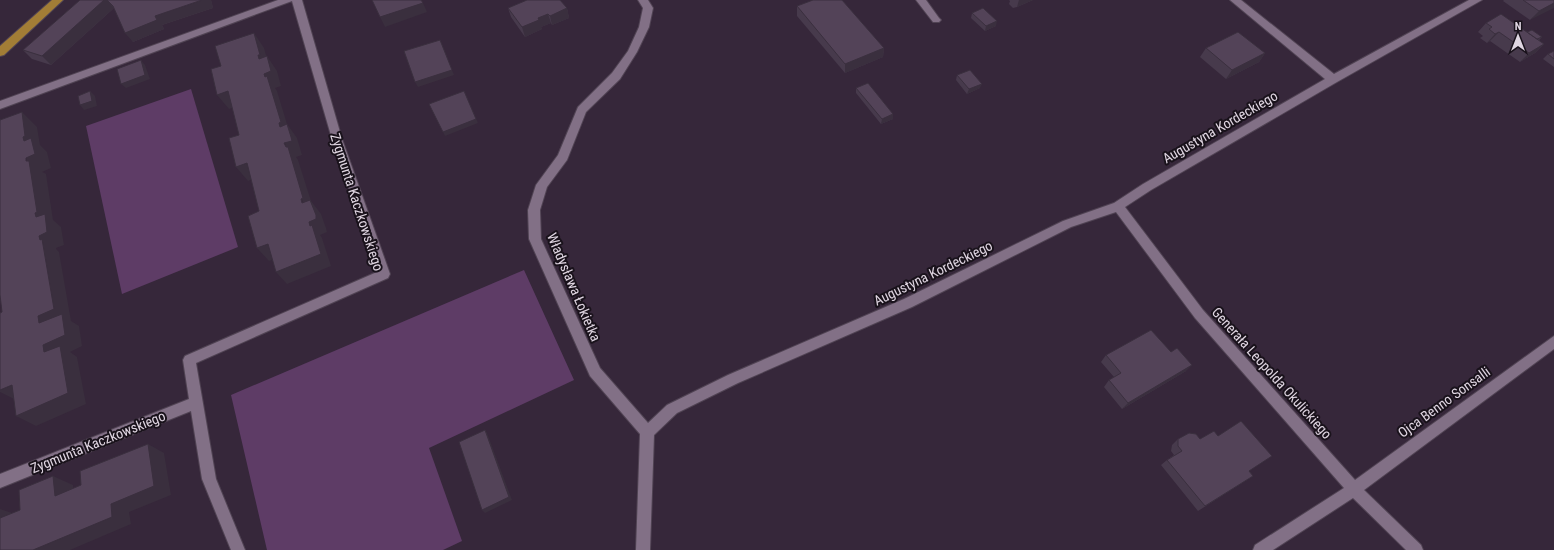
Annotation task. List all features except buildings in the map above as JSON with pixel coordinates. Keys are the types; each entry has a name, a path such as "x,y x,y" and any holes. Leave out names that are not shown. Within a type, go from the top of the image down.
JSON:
{"main road":[{"path":"0,52 58,0"}],"street":[{"path":"0,106 288,0"},
{"name":"Zygmunta Kaczkowskiego","path":"238,550 208,479 189,360 384,274 337,139 297,0"},
{"name":"Władysława Łokietka","path":"643,0 648,8 644,27 632,52 616,76 582,110 563,158 542,185 534,210 535,239 595,372 647,432"},
{"path":"921,0 936,20"},
{"path":"1235,0 1333,79"},
{"name":"Augustyna Kordeckiego","path":"647,432 672,409 733,379 908,303 1066,224 1118,206 1147,187 1333,79 1477,0"},
{"name":"Generała Leopolda Okulickiego","path":"1118,206 1199,314 1354,489 1416,550"},
{"name":"Ojca Benno Sonsalli","path":"1260,550 1354,489 1554,342"},
{"name":"Zygmunta Kaczkowskiego","path":"0,481 195,403"},
{"path":"644,550 647,432"}],"shaded area":[{"path":"191,89 238,247 122,294 86,126"},
{"path":"524,270 574,380 429,448 462,541 443,550 267,550 231,395"}]}
